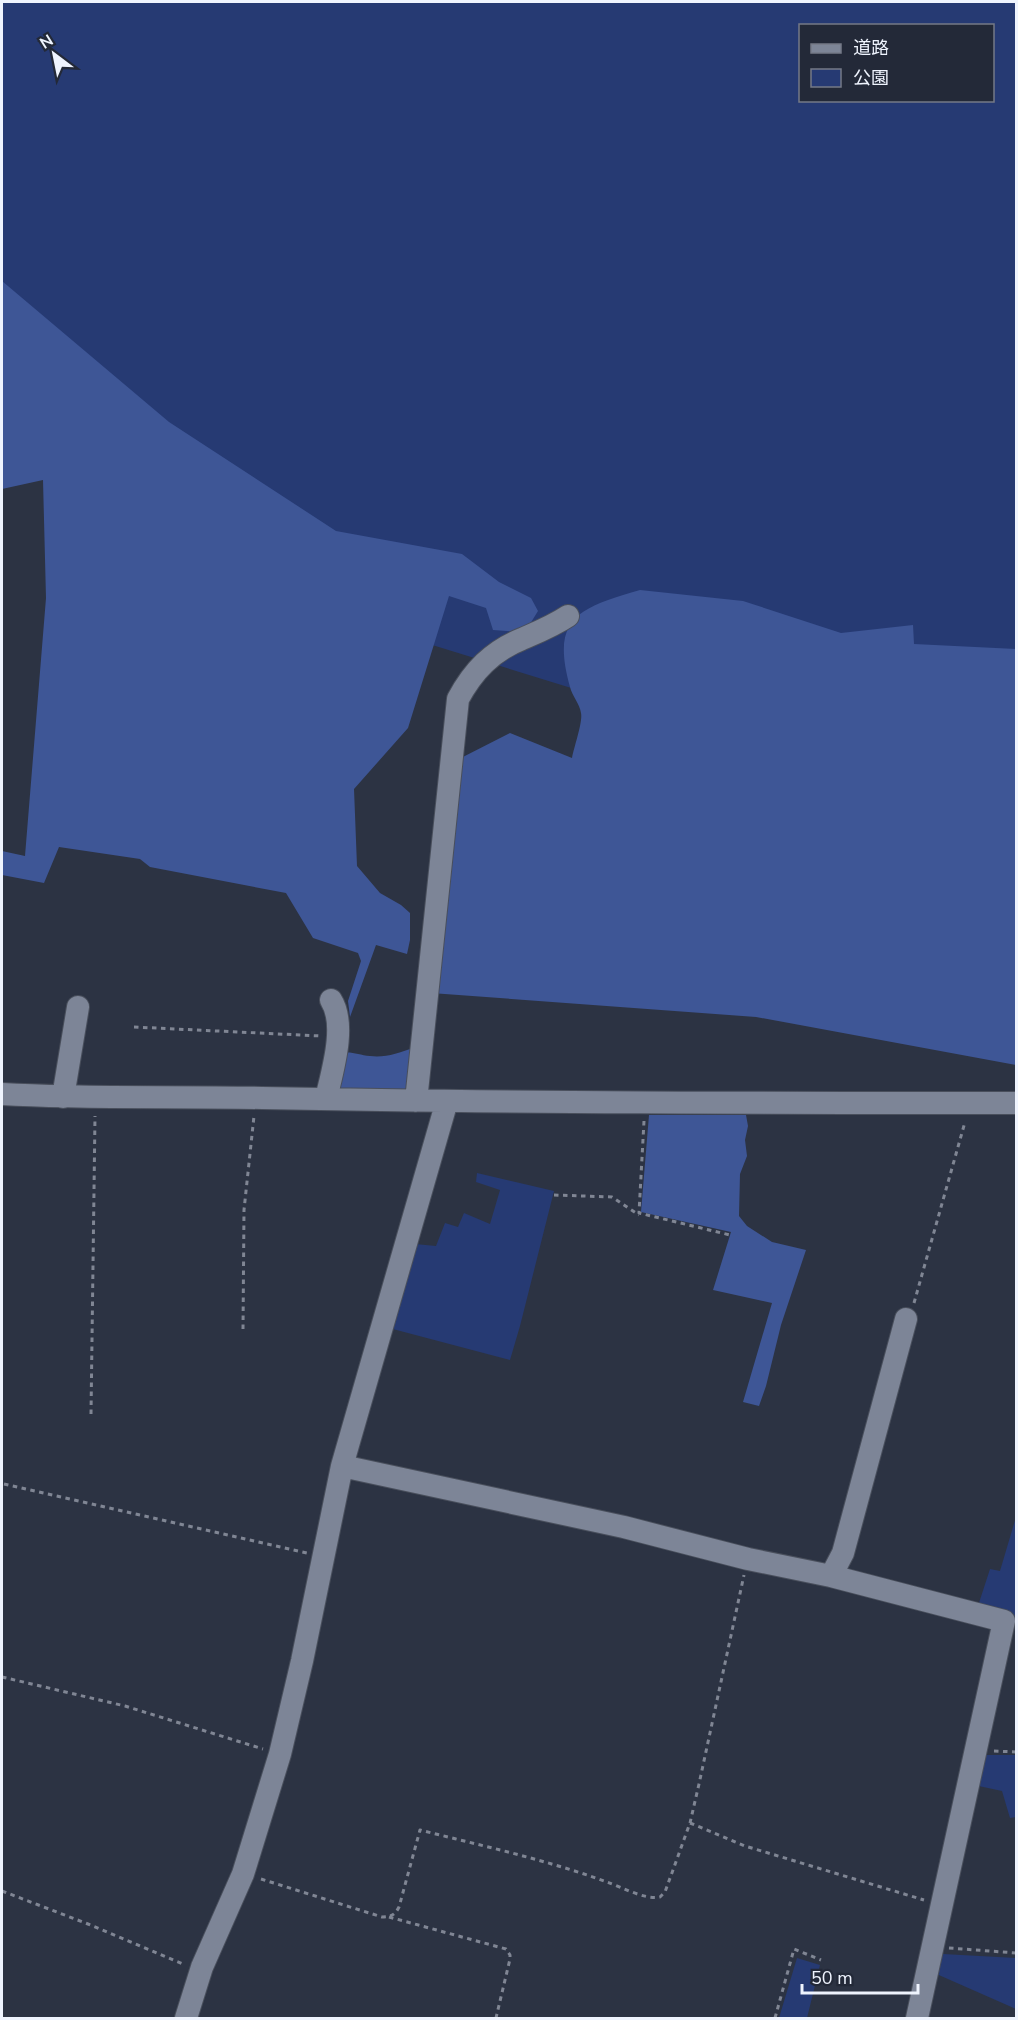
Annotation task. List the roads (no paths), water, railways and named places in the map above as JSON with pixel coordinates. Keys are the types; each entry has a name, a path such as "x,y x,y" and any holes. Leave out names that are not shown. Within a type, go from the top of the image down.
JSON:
{"street":[{"path":"416,1101 458,699 477,668 490,657 507,645 553,627 568,616"},
{"path":"326,1099 338,1037 338,1017 332,1000"},
{"path":"63,1097 78,1007"},
{"path":"2,1094 63,1097 416,1101 1017,1103"},
{"path":"186,2019 201,1972 243,1874 280,1754 302,1661 342,1466 447,1101"},
{"path":"831,1576 843,1552 906,1319"},
{"path":"342,1466 624,1527 748,1559 831,1576 1005,1621 917,2019"}]}
